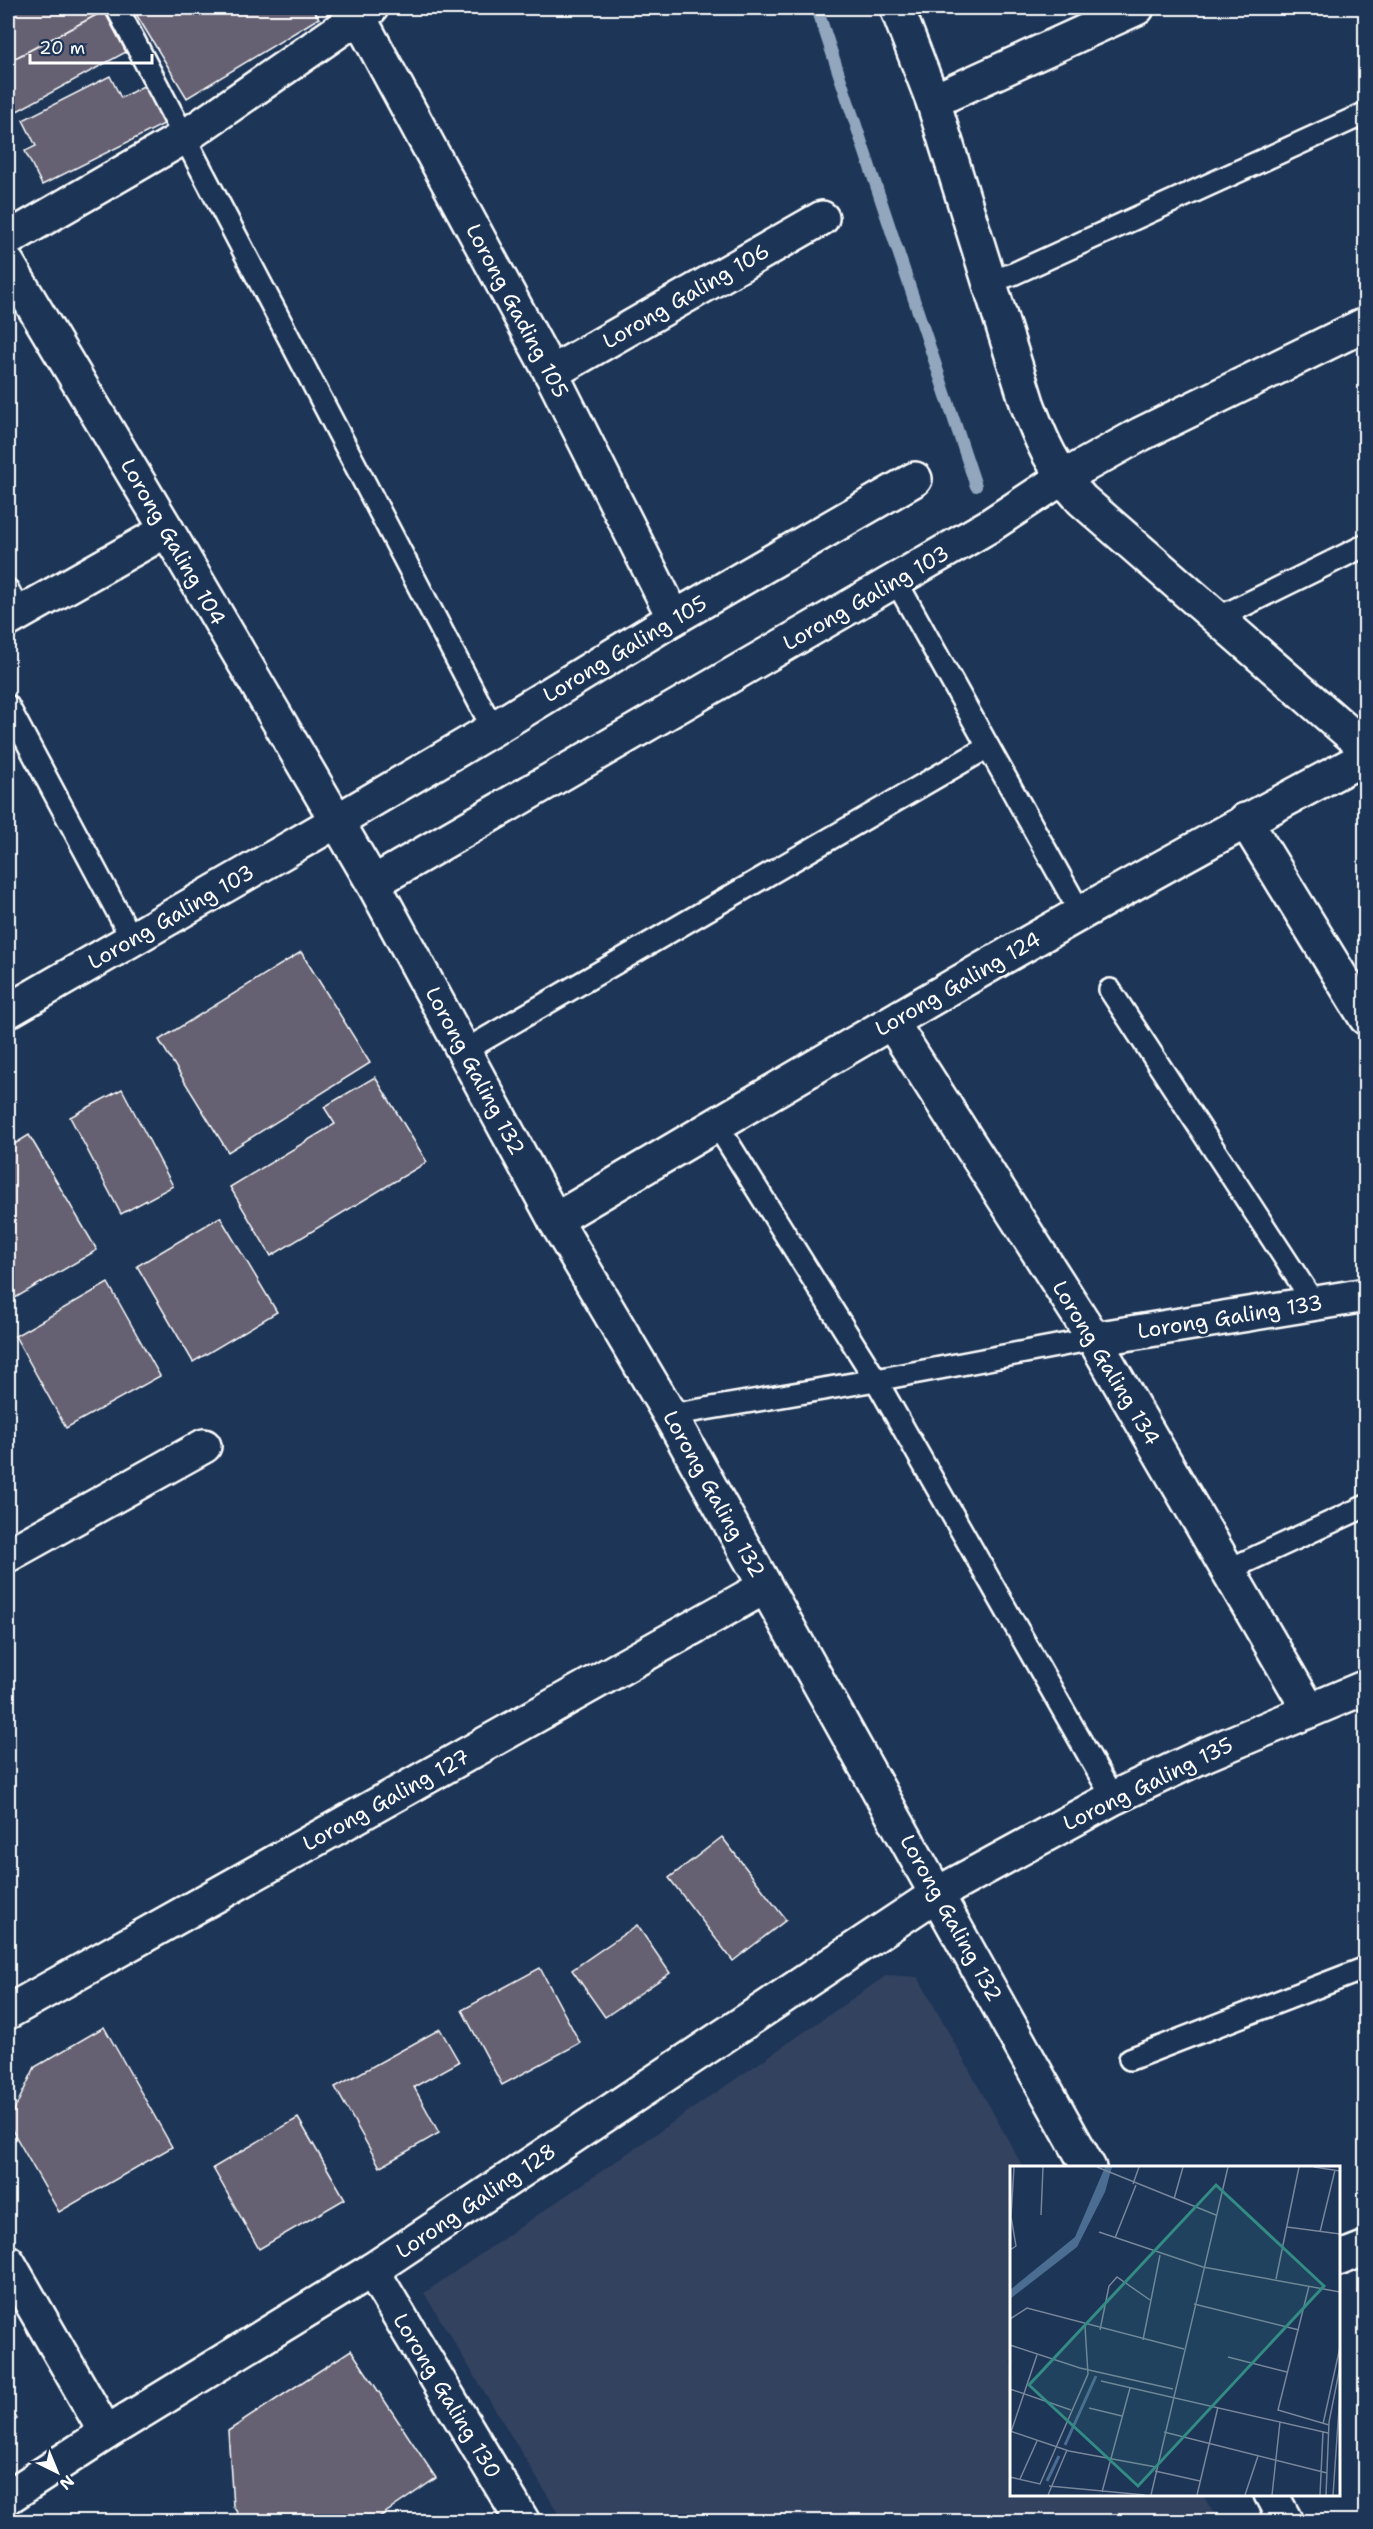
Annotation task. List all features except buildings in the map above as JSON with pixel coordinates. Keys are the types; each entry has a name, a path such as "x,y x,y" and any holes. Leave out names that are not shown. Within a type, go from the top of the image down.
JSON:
{"street":[{"path":"897,8 933,101 1027,404 1043,446 1062,478 1082,500 1365,748"},
{"path":"933,101 1137,8"},
{"path":"8,239 186,136 361,10"},
{"name":"Lorong Gading 105","path":"361,10 551,373 674,618"},
{"name":"Lorong Galing 106","path":"551,373 822,218"},
{"name":"Lorong Galing 104","path":"8,264 167,530 335,822"},
{"name":"Lorong Galing 103","path":"373,883 896,581 989,526 1062,478 1142,434 1365,324"},
{"name":"Lorong Galing 105","path":"335,822 494,729 674,618 915,479"},
{"path":"12,608 167,530"},
{"name":"Lorong Galing 124","path":"555,1220 1080,912 1245,820 1365,757"},
{"path":"1245,820 1365,1018"},
{"name":"Lorong Galing 103","path":"8,1011 335,822"},
{"name":"Lorong Galing 132","path":"335,822 373,883 555,1220 670,1415 1088,2166"},
{"name":"Lorong Galing 134","path":"892,1023 1094,1339 1310,1710"},
{"name":"Lorong Galing 133","path":"1094,1339 1365,1294"},
{"path":"8,1555 204,1446"},
{"name":"Lorong Galing 127","path":"8,2012 765,1587"},
{"name":"Lorong Galing 135","path":"937,1894 1113,1798 1204,1755 1365,1687"},
{"name":"Lorong Galing 128","path":"8,2497 106,2433 372,2270 937,1894"},
{"path":"1340,2258 1365,2248"},
{"path":"8,2262 106,2433"},
{"name":"Lorong Galing 130","path":"372,2270 523,2522"},
{"path":"1272,2496 1286,2522"}],"lane":[{"path":"117,8 186,136 494,729"},
{"path":"989,282 1013,274 1365,113"},
{"path":"1218,618 1365,545"},
{"path":"896,581 1080,912"},
{"path":"8,706 132,939"},
{"path":"464,1051 988,747"},
{"path":"1110,990 1314,1303"},
{"path":"717,1125 876,1380 1113,1798"},
{"path":"670,1415 876,1380 1094,1339"},
{"path":"1228,1570 1365,1506"},
{"path":"1130,2059 1365,1968"}],"shaded area":[{"path":"887,1975 918,1977 1022,2166 1010,2166 1010,2496 1204,2496 1218,2521 563,2521 424,2293"}],"waterway":[{"path":"817,8 976,486"}]}
